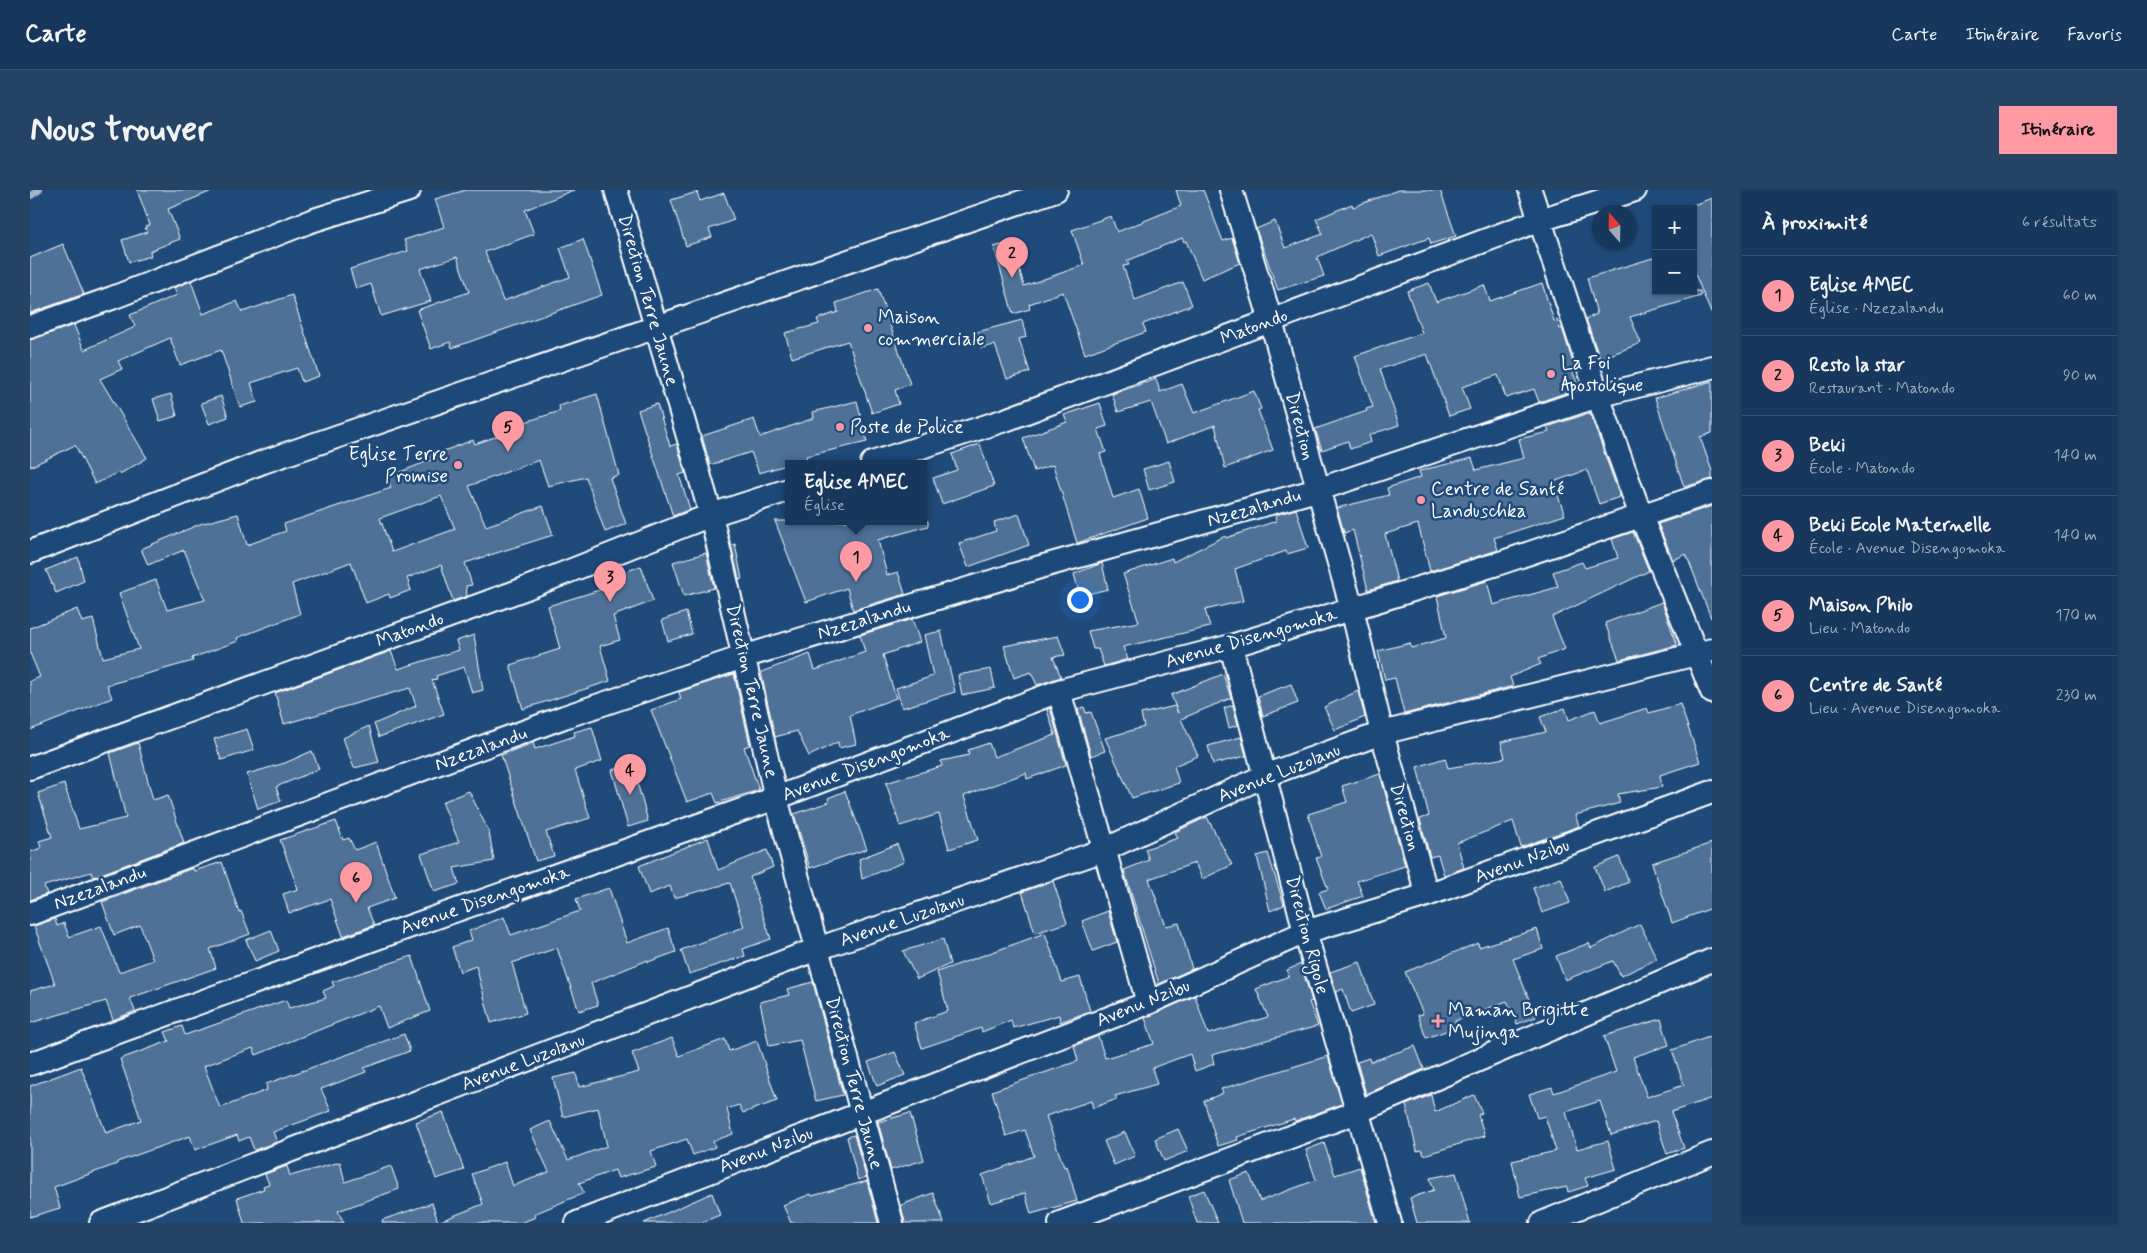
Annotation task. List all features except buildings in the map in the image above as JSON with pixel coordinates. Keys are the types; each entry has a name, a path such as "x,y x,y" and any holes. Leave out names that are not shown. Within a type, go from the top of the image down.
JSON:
{"street":[{"path":"30,327 112,298 311,221 410,190"},
{"name":"Direction Terre Jaune","path":"616,190 711,515 776,798 892,1223"},
{"path":"30,552 263,462 1056,190"},
{"name":"Direction","path":"1231,190 1271,321 1317,490 1352,608 1382,733 1427,895"},
{"path":"1530,190 1598,396 1641,516 1705,652 1712,692"},
{"name":"Matondo","path":"881,460 1005,420 1540,220 1635,190"},
{"name":"Nzezalandu","path":"30,914 564,718 743,657 1040,567 1317,490 1598,396 1712,367"},
{"name":"Matondo","path":"30,768 524,589 711,515 785,491"},
{"name":"Avenue Disengomoka","path":"30,1064 377,938 776,798 1059,691 1231,646 1712,492"},
{"name":"Direction Rigole","path":"1231,646 1306,932 1390,1223"},
{"name":"Avenue Luzolanu","path":"101,1223 817,949 1104,850 1264,776 1382,733 1705,652"},
{"path":"1059,691 1148,1003"},
{"name":"Avenu Nzibu","path":"578,1223 1148,1003 1306,932 1427,895 1712,792"},
{"path":"1060,1223 1357,1112 1712,960"},
{"path":"1542,1223 1712,1153"}],"waterway":[{"path":"30,196 39,190"}],"place":[{"name":"Resto la star","path":"1012,278"},
{"name":"Maison commerciale","path":"868,328"},
{"name":"La Foi Apostolique","path":"1551,374"},
{"name":"Poste de Police","path":"840,427"},
{"name":"Maison Philo","path":"508,452"},
{"name":"Eglise Terre Promise","path":"458,465"},
{"name":"Centre de Santé Landuschka","path":"1421,500"},
{"name":"Eglise AMEC","path":"856,582"},
{"name":"Beki","path":"610,602"},
{"name":"Beki Ecole Maternelle","path":"630,795"},
{"name":"Centre de Santé","path":"356,903"},
{"name":"Maman Brigitte Mujinga","path":"1438,1021"}]}
